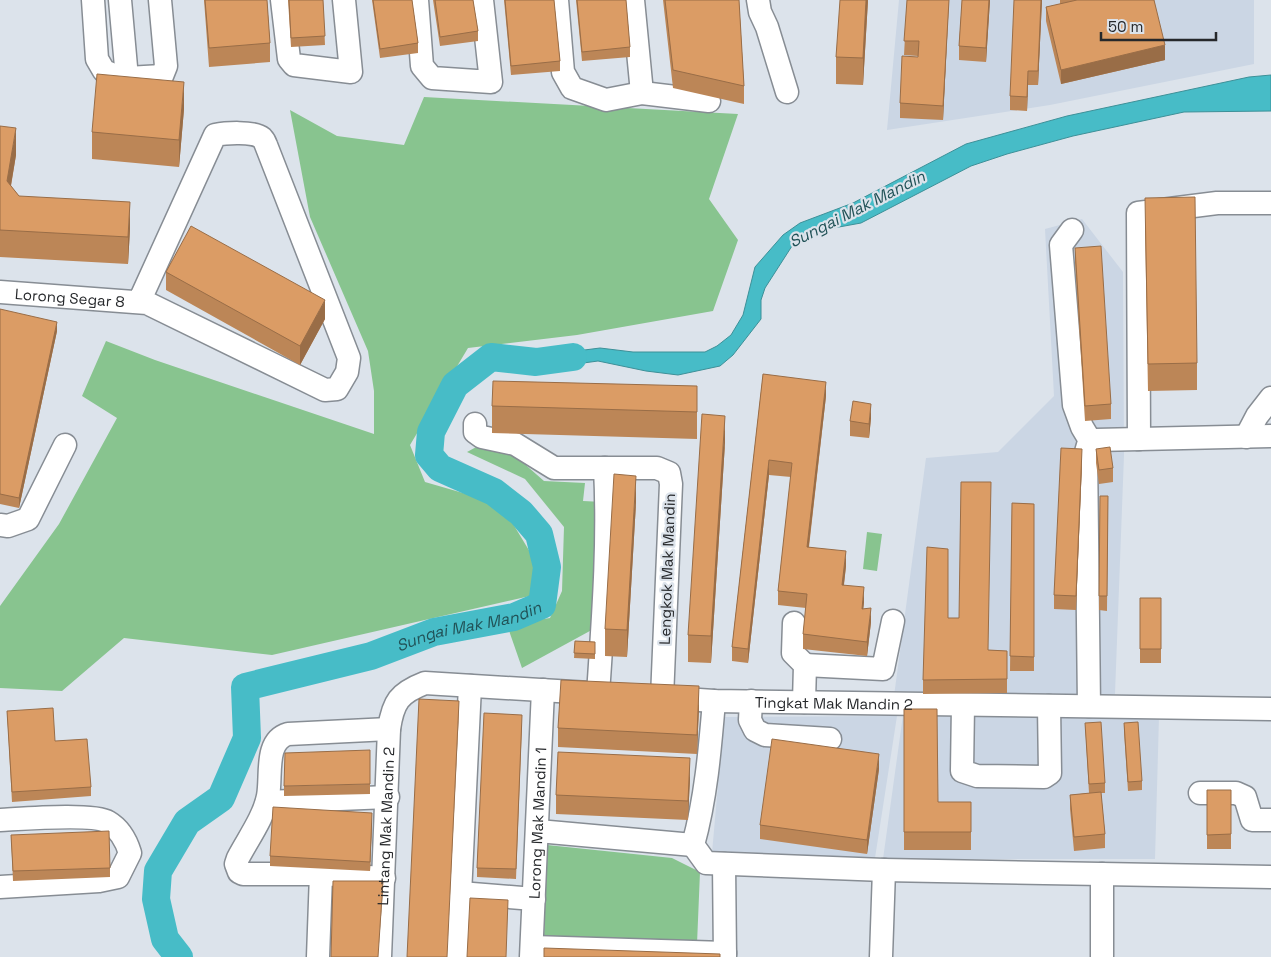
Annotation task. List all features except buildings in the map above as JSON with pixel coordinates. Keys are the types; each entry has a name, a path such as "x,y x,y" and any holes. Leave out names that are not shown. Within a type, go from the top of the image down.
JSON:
{"street":[{"path":"93,0 97,59 104,71 127,78 162,76 166,66 160,0"},
{"path":"120,0 127,78"},
{"path":"282,0 289,59 294,65 351,72 344,0"},
{"path":"417,0 422,66 432,78 491,82 482,0"},
{"path":"557,0 563,72 572,88 606,100 642,93 709,101"},
{"path":"633,0 642,93"},
{"path":"758,0 760,12 767,27 787,92"},
{"name":"Lorong Segar 8","path":"0,292 147,303 325,390 338,389 347,372 349,358 320,282 266,145 262,138 256,135 215,134 139,302"},
{"path":"1139,439 1138,213 1218,203 1271,203"},
{"path":"1072,230 1061,244 1074,405 1082,427 1091,442"},
{"path":"1246,436 1257,416 1271,398"},
{"name":"Lengkok Mak Mandin","path":"475,424 475,432 482,437 515,444 554,468 658,468 669,473 671,484 653,697"},
{"path":"1089,706 1086,452 1088,445 1096,440 1271,436"},
{"path":"0,525 8,526 28,519 65,445"},
{"path":"456,957 470,686 607,694 607,500 605,468"},
{"path":"882,703 883,669 893,621"},
{"path":"794,624 793,653 806,665 883,669"},
{"path":"804,702 806,665"},
{"name":"Lintang Mak Mandin 2","path":"380,957 392,712 400,696 410,689 425,683 470,686"},
{"name":"Lorong Mak Mandin 1","path":"532,952 538,831 551,756 543,690"},
{"name":"Tingkat Mak Mandin 2","path":"653,697 751,702 1271,709"},
{"path":"693,845 700,821 699,762 714,701"},
{"path":"751,702 750,720 755,730 765,735 830,739"},
{"path":"963,705 962,771 977,776 1044,777 1050,773 1049,706"},
{"path":"384,878 321,874 243,874 239,872 236,864 267,802 272,750 275,743 282,736 294,733 390,729"},
{"path":"1200,793 1236,793 1245,797 1252,820 1271,820"},
{"path":"267,802 388,798"},
{"path":"0,820 90,817 108,822 126,839 130,853 118,877 99,881 0,886"},
{"path":"538,831 693,845 706,862 724,864 884,870 1271,877"},
{"path":"532,952 725,955 724,864"},
{"path":"881,957 884,870"},
{"path":"318,957 321,874"},
{"path":"1102,874 1102,957"},
{"path":"460,893 534,899"}],"shaded area":[{"path":"899,0 1254,0 1254,64 1050,105 887,130"},
{"path":"1082,219 1123,272 1124,455 1115,694 894,696 926,458 998,452 1054,396 1045,229"},
{"path":"903,715 1159,717 1155,859 883,859"},
{"path":"897,716 875,858 712,853 724,717"}],"green space":[{"path":"424,97 738,114 709,199 738,240 713,311 577,335 468,348 410,445 425,482 501,504 536,562 530,596 272,655 124,638 62,691 0,688 0,606 59,524 117,418 82,396 106,341 155,360 374,434 374,391 368,351 310,217 290,110 337,136 404,145"},
{"path":"480,445 504,446 544,481 585,483 583,501 603,502 599,626 522,668 507,625 550,618 562,591 564,527 525,479 467,452"},
{"path":"867,532 882,534 877,571 863,569"},
{"path":"547,845 672,858 700,872 697,944 544,938"}],"water":[{"path":"1271,75 1271,111 1184,112 1073,136 971,166 861,223 828,229 804,237 792,246 765,288 761,300 761,319 733,355 720,366 678,375 646,371 598,361 554,367 536,362 553,354 600,348 633,352 705,352 717,346 731,335 743,315 755,267 783,235 800,223 853,203 966,144 1067,116 1249,77"}],"waterway":[{"name":"Sungai Mak Mandin","path":"179,957 165,939 156,899 158,871 187,822 221,798 247,738 245,687 371,656 434,632 514,617 542,605 547,567 539,534 521,513 494,492 440,468 429,455 431,432 455,385 491,357 536,362 573,357"}]}
